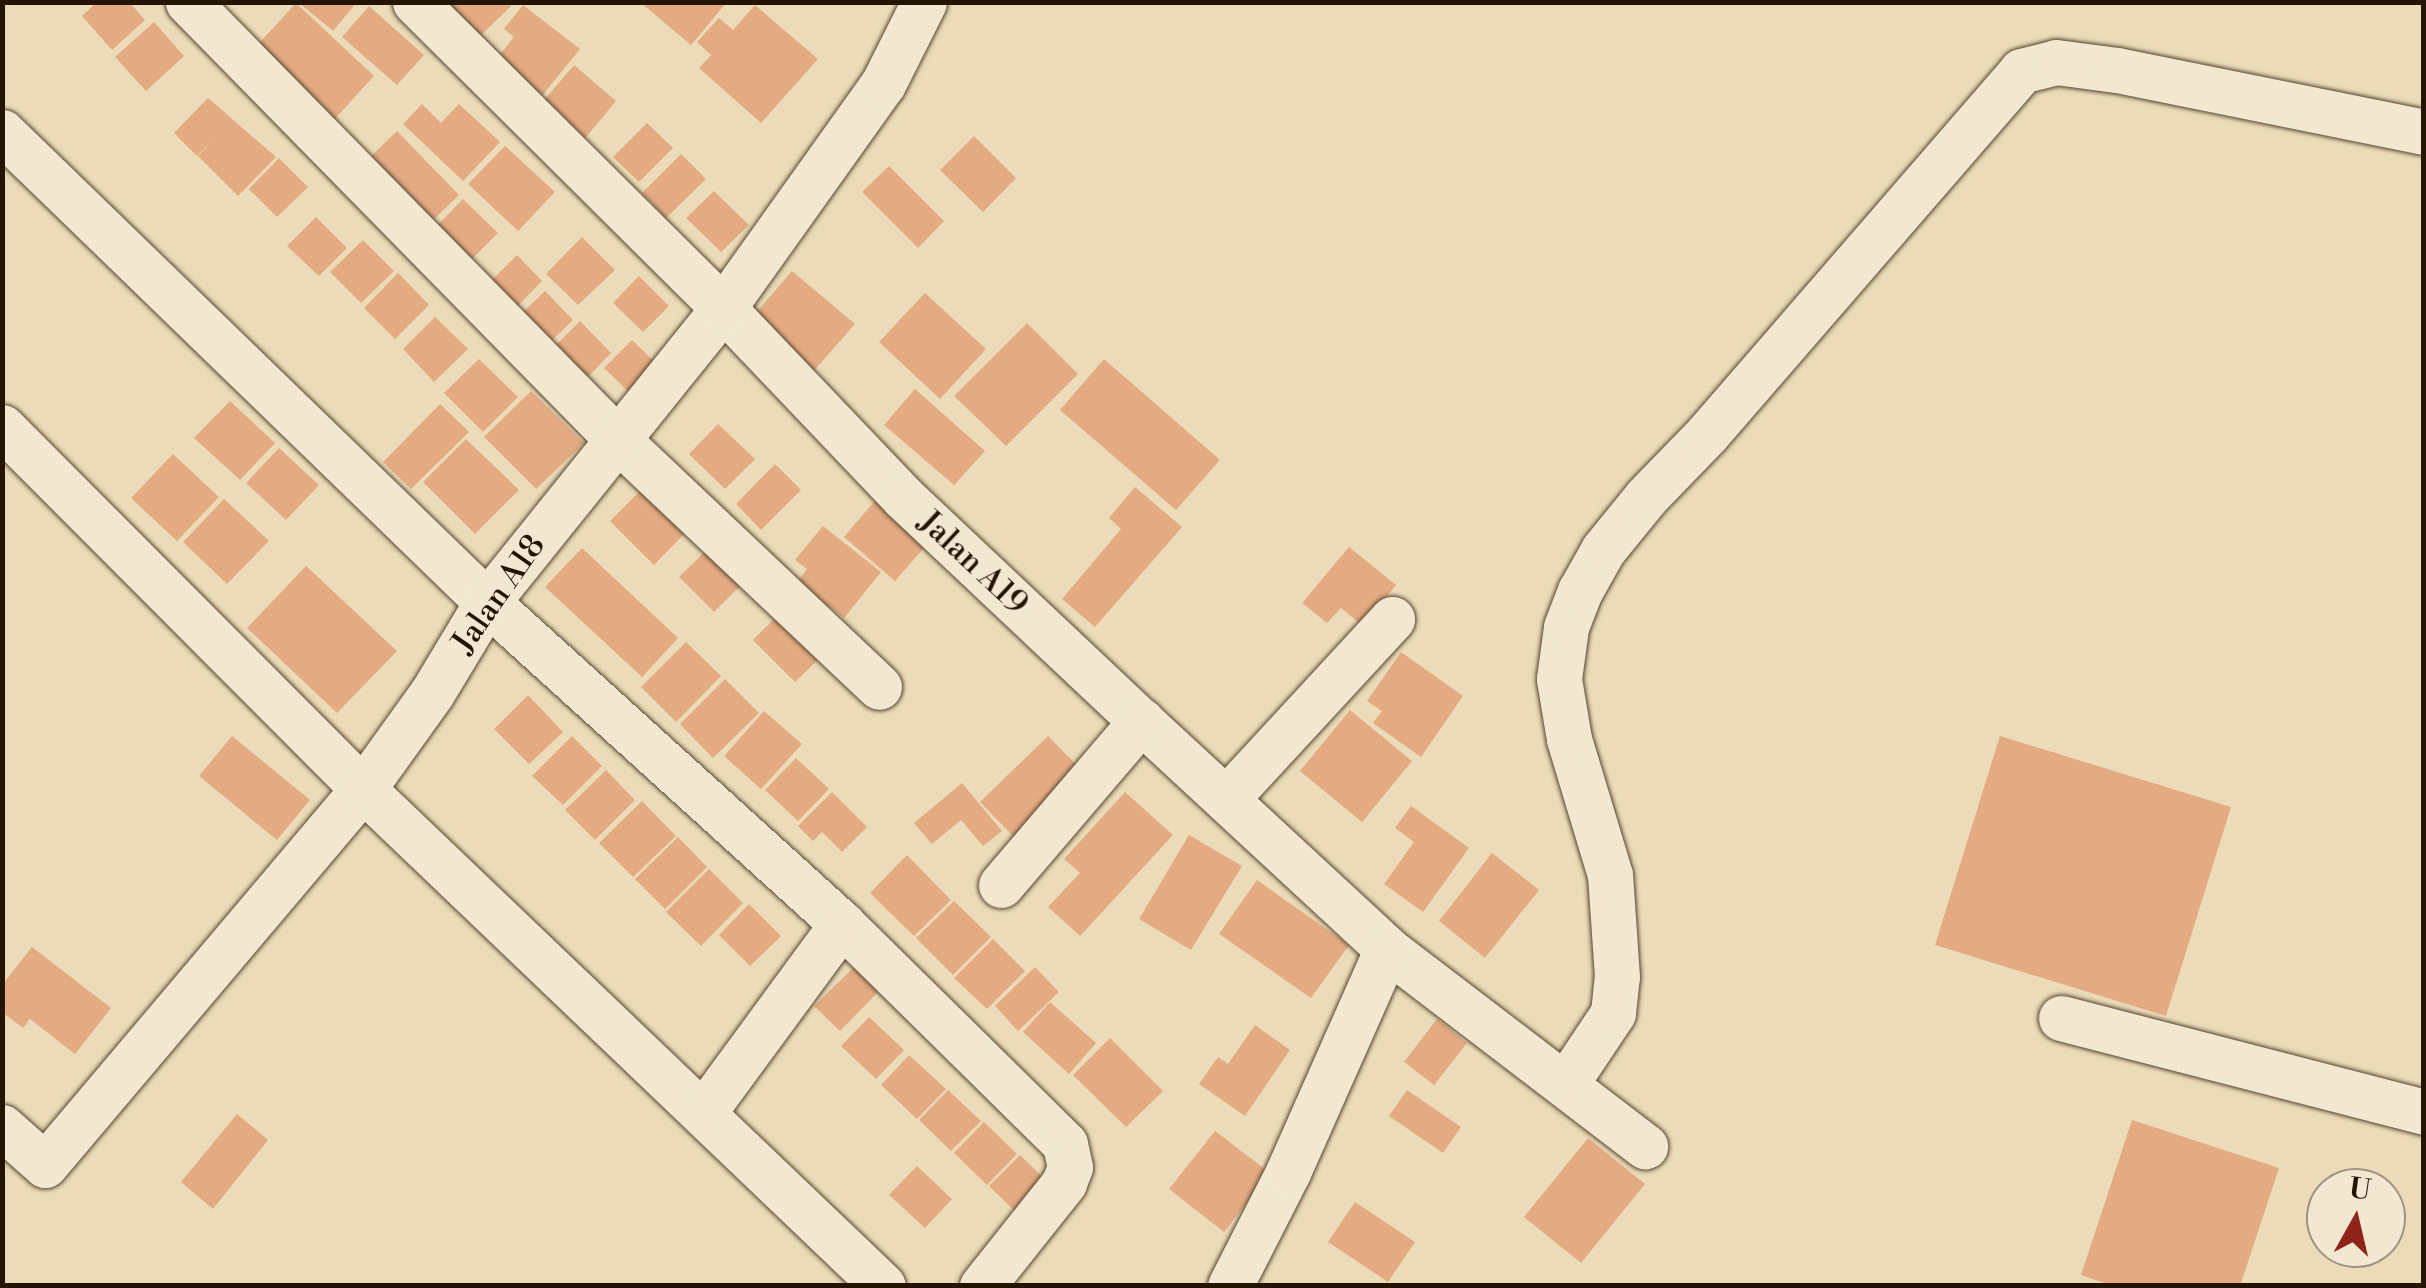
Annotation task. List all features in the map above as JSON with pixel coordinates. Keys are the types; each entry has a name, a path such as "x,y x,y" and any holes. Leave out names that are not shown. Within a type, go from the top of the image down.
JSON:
{"street":[{"path":"188,2 616,438 879,687"},
{"name":"Jalan A19","path":"416,2 723,308 904,498 1386,949 1567,1082 1645,1146"},
{"name":"Jalan A18","path":"2,1127 45,1165 363,789 432,693 487,602 723,308 883,84 924,2"},
{"path":"1567,1082 1614,1013 1617,977 1610,875 1569,739 1559,679 1566,627 1580,591 1602,550 1646,496 1707,434 2022,71 2056,62 2117,70 2424,132"},
{"path":"2,132 487,602 842,924 1065,1144 1070,1156 1064,1184 982,1286"},
{"path":"2,427 363,789 883,1286"},
{"path":"1226,800 1392,619"},
{"path":"1001,885 1142,721"},
{"path":"702,1113 842,924"},
{"path":"1230,1286 1288,1172 1386,949"},
{"path":"2061,1018 2424,1112"}],"building":[{"path":"97,2 129,2 145,20 112,50 82,16"},
{"path":"298,2 357,2 333,31"},
{"path":"435,2 507,2 511,6 474,42"},
{"path":"640,2 727,2 691,45"},
{"path":"296,3 374,76 330,124 252,51"},
{"path":"523,5 580,49 537,102 491,66 514,37 504,29"},
{"path":"755,5 818,59 761,123 699,68 711,55 697,42 719,18 733,30"},
{"path":"369,6 424,55 397,85 342,37"},
{"path":"154,22 184,56 146,91 115,57"},
{"path":"574,65 616,101 582,142 539,106"},
{"path":"208,98 276,157 238,196 198,156 215,137 197,156 174,133"},
{"path":"422,104 441,123 459,104 500,142 463,181 403,124"},
{"path":"647,123 673,148 639,182 613,157"},
{"path":"397,131 459,195 428,225 366,161"},
{"path":"974,136 1016,178 983,212 940,170"},
{"path":"505,146 555,192 518,231 468,184"},
{"path":"681,154 706,179 666,218 642,193"},
{"path":"279,158 308,187 277,217 249,189"},
{"path":"889,166 944,221 918,248 862,192"},
{"path":"714,191 749,225 721,252 686,218"},
{"path":"463,199 498,233 466,265 432,231"},
{"path":"316,217 347,248 319,276 287,246"},
{"path":"582,237 615,270 578,305 546,274"},
{"path":"363,240 394,271 361,303 330,272"},
{"path":"517,255 542,281 508,316 482,290"},
{"path":"792,271 855,324 810,375 748,322"},
{"path":"398,273 429,305 395,339 364,308"},
{"path":"639,276 669,306 643,332 613,303"},
{"path":"545,291 573,320 544,348 515,320"},
{"path":"925,293 986,349 940,399 879,342"},
{"path":"435,317 468,349 434,382 403,349"},
{"path":"580,321 611,353 587,378 555,346"},
{"path":"1027,323 1078,374 1006,446 954,396"},
{"path":"632,340 665,372 637,400 604,368"},
{"path":"479,359 518,397 483,432 444,393"},
{"path":"1104,359 1220,460 1176,510 1060,410"},
{"path":"915,389 985,451 954,485 884,425"},
{"path":"531,391 584,443 536,489 484,437"},
{"path":"230,401 275,443 240,480 194,438"},
{"path":"440,404 469,432 411,489 383,462"},
{"path":"718,424 755,459 725,489 689,454"},
{"path":"466,439 519,490 475,534 423,482"},
{"path":"279,448 319,485 286,520 246,483"},
{"path":"173,454 219,497 177,541 131,498"},
{"path":"775,464 801,490 761,530 736,504"},
{"path":"645,486 689,529 654,565 610,521"},
{"path":"1135,487 1182,527 1095,627 1062,599 1121,529 1109,518"},
{"path":"878,497 930,541 895,581 844,537"},
{"path":"224,499 269,541 227,584 183,542"},
{"path":"823,526 881,572 844,618 797,582 807,569 795,560"},
{"path":"720,537 755,571 714,612 679,577"},
{"path":"1349,547 1396,585 1363,626 1341,608 1327,623 1302,603"},
{"path":"582,548 678,638 642,677 545,587"},
{"path":"306,566 397,651 337,713 247,628"},
{"path":"784,609 827,651 795,682 753,640"},
{"path":"686,642 721,676 676,722 641,687"},
{"path":"1401,652 1463,696 1421,757 1373,723 1382,711 1367,701"},
{"path":"725,679 759,713 713,758 680,724"},
{"path":"528,695 563,732 529,764 494,729"},
{"path":"1350,710 1412,761 1362,822 1300,771"},
{"path":"764,711 802,744 761,789 724,756"},
{"path":"232,736 310,800 277,840 199,776"},
{"path":"572,736 602,766 563,805 532,776"},
{"path":"1048,736 1085,774 1017,840 980,802"},
{"path":"2000,736 2231,807 2166,1016 1935,945"},
{"path":"796,758 829,789 798,821 765,790"},
{"path":"606,770 635,800 595,840 565,810"},
{"path":"962,783 1002,831 983,846 961,820 932,844 914,823"},
{"path":"832,792 867,827 842,852 822,832 813,841 798,826"},
{"path":"1125,792 1173,835 1080,936 1048,907 1080,873 1064,859"},
{"path":"642,801 676,836 633,877 599,843"},
{"path":"1411,806 1469,848 1423,912 1384,884 1414,842 1395,828"},
{"path":"1189,835 1242,866 1191,950 1139,919"},
{"path":"678,837 707,867 665,909 635,879"},
{"path":"1492,853 1539,890 1485,958 1439,921"},
{"path":"907,855 951,900 914,936 870,893"},
{"path":"709,869 743,903 701,946 666,912"},
{"path":"1257,880 1349,945 1311,998 1219,934"},
{"path":"954,901 991,937 953,975 916,938"},
{"path":"749,904 781,936 750,966 719,935"},
{"path":"993,939 1025,971 987,1009 954,978"},
{"path":"32,947 111,1008 75,1054 30,1019 23,1028 2,1012 2,985"},
{"path":"854,967 879,991 840,1031 814,1006"},
{"path":"1035,967 1059,992 1018,1031 995,1006"},
{"path":"1050,1002 1096,1043 1069,1074 1023,1032"},
{"path":"869,1017 904,1050 876,1079 841,1046"},
{"path":"1437,1019 1467,1043 1434,1085 1404,1062"},
{"path":"1255,1025 1290,1050 1245,1116 1199,1084 1218,1057 1228,1064"},
{"path":"1110,1038 1163,1091 1126,1127 1073,1075"},
{"path":"909,1055 946,1089 917,1119 881,1085"},
{"path":"948,1090 981,1121 951,1151 919,1120"},
{"path":"1407,1090 1461,1127 1443,1153 1389,1116"},
{"path":"237,1114 268,1140 213,1209 181,1182"},
{"path":"2132,1120 2279,1168 2240,1286 2113,1286 2081,1275"},
{"path":"984,1122 1017,1154 987,1185 954,1153"},
{"path":"1215,1131 1270,1173 1224,1232 1169,1189"},
{"path":"1588,1138 1645,1184 1581,1263 1524,1217"},
{"path":"1020,1155 1051,1185 1020,1216 989,1186"},
{"path":"917,1166 952,1199 925,1228 889,1195"},
{"path":"1355,1202 1415,1242 1388,1282 1328,1242"}]}
